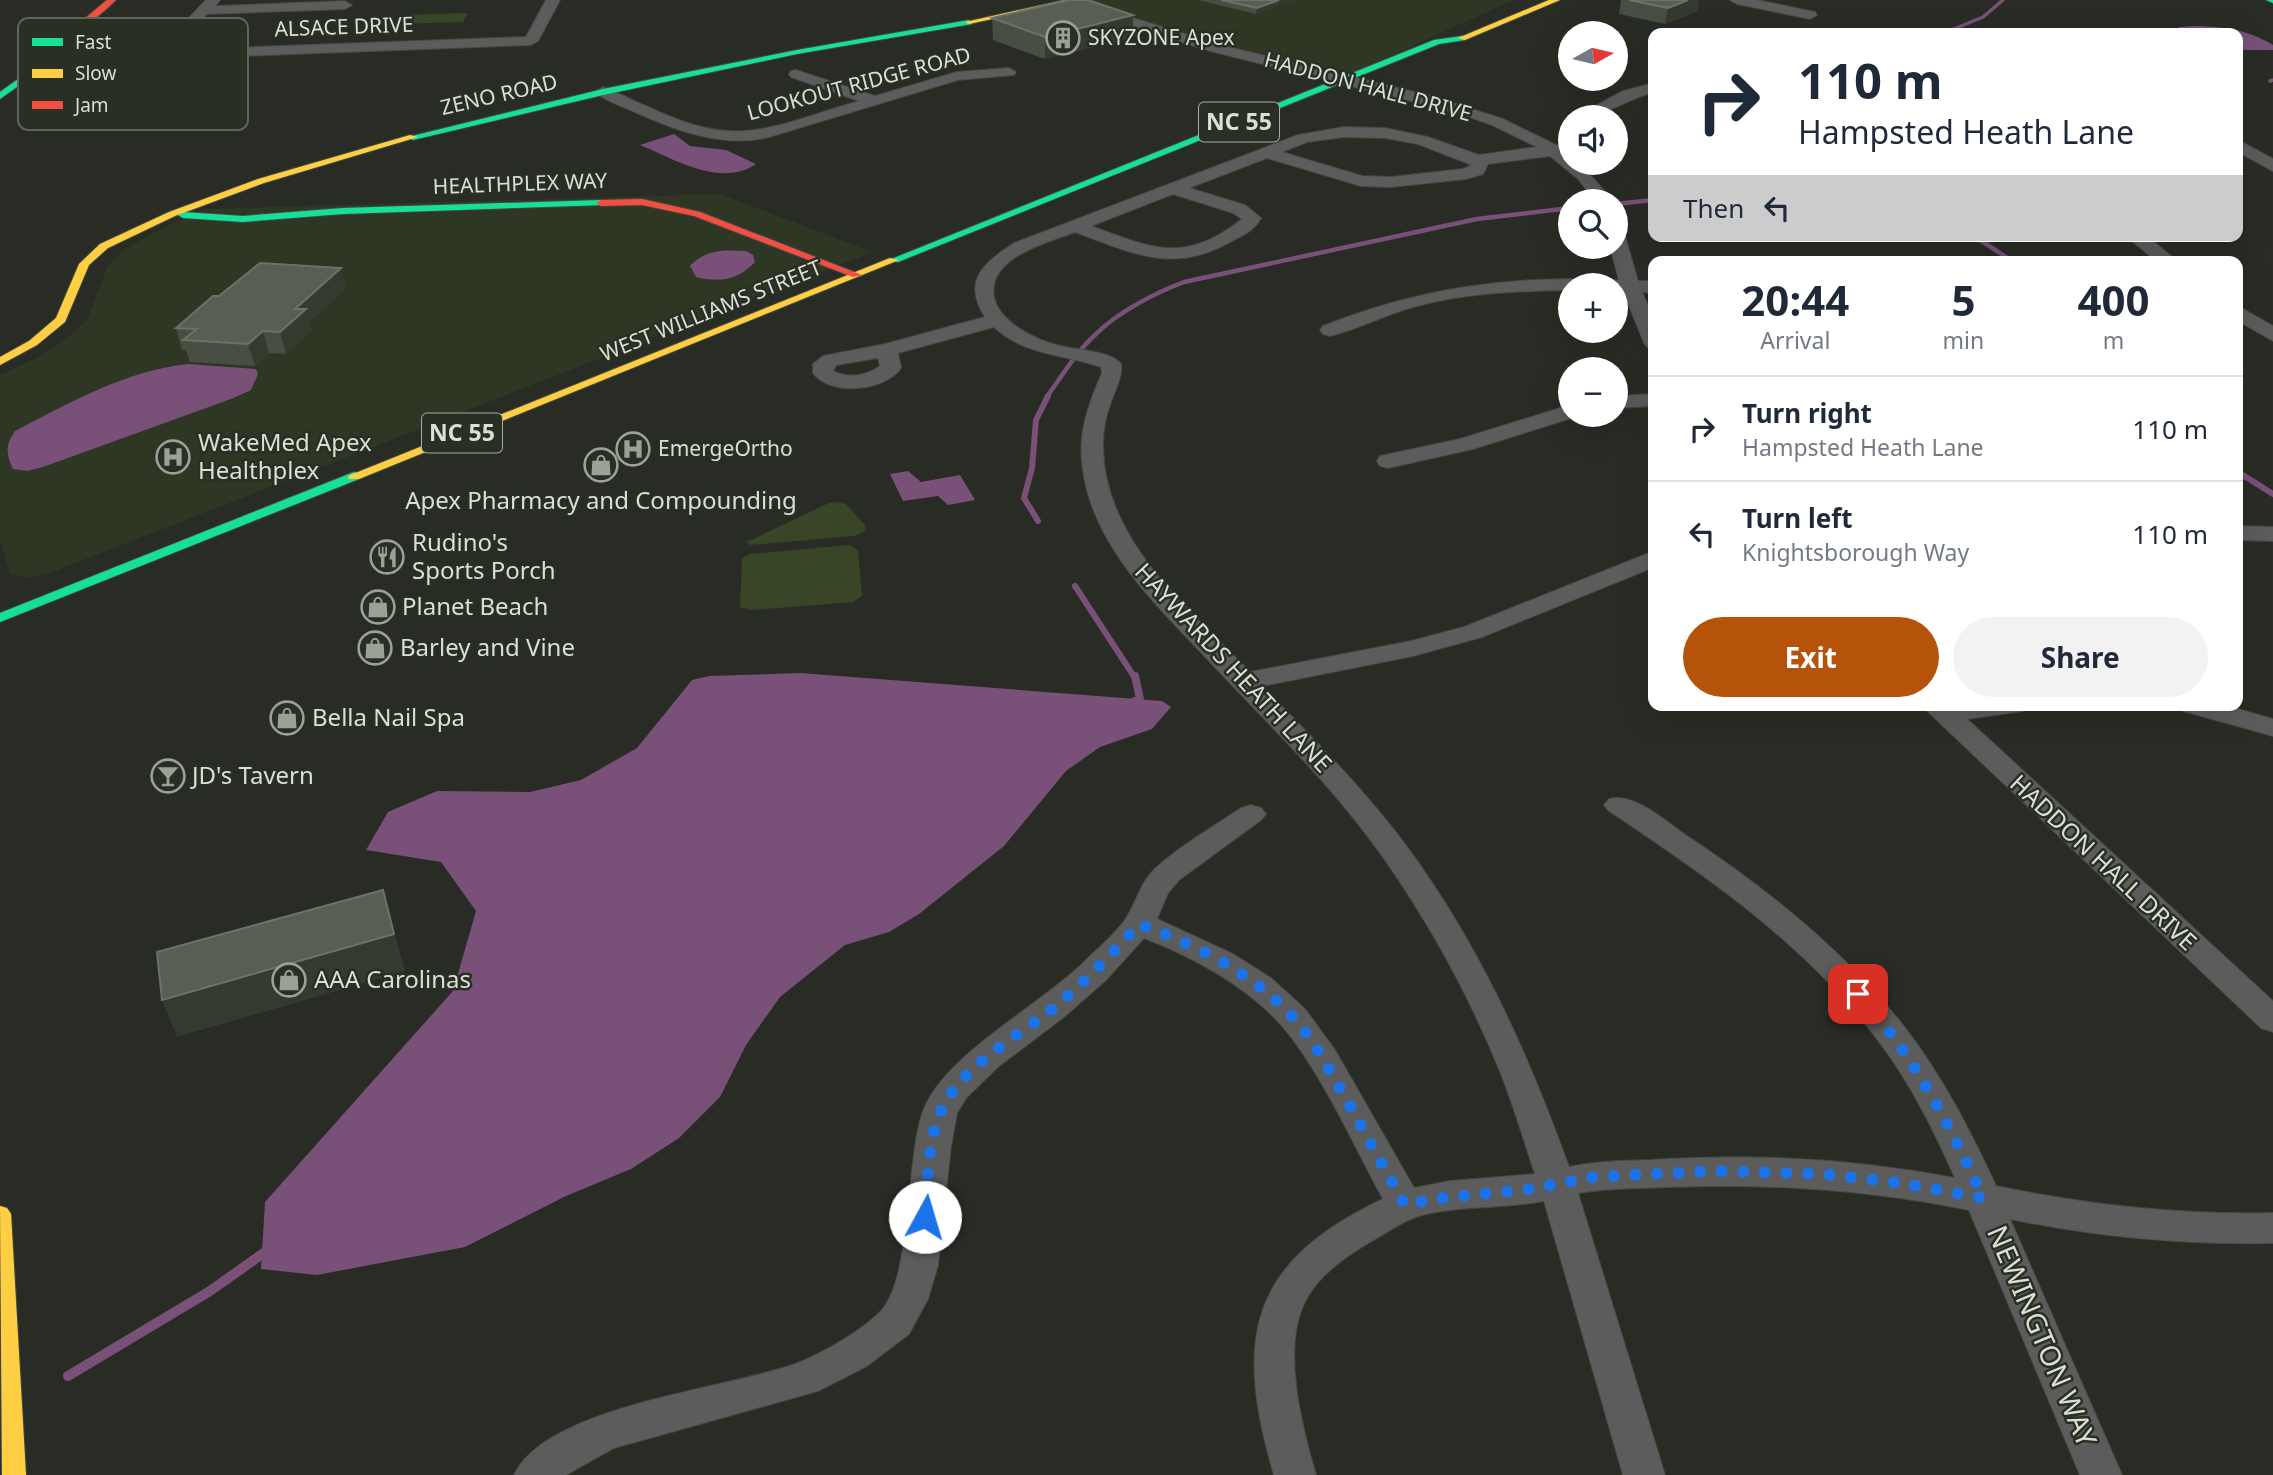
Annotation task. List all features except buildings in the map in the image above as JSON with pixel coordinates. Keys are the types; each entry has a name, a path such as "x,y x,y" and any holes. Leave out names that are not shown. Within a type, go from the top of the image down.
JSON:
{"main road":[{"path":"91,18 112,0"},
{"name":"WEST WILLIAMS STREET","path":"1437,42 1438,36 1522,0"},
{"name":"WEST WILLIAMS STREET","path":"0,618 1437,42 1457,40 1556,0"},
{"name":"ZENO ROAD","path":"0,362 33,343 61,320 79,274 93,255 117,238 172,214 310,165 441,130 603,92 797,52 1012,15 1072,1"},
{"path":"0,96 18,82"},
{"name":"HEALTHPLEX WAY","path":"172,214 251,218 343,211 642,202 697,214 857,275"},
{"path":"0,1214 14,1475"}],"street":[{"name":"ALSACE DRIVE","path":"248,48 316,43 531,41 553,0"},
{"path":"1737,0 1810,15"},
{"name":"HADDON HALL DRIVE","path":"1072,1 1194,42 1425,99 1485,118 1558,148"},
{"path":"196,18 208,5 343,7"},
{"path":"301,62 316,43"},
{"name":"LOOKOUT RIDGE ROAD","path":"603,92 705,134 726,138 763,134 957,76 1009,72"},
{"path":"796,74 874,101"},
{"path":"1606,105 1648,88"},
{"path":"887,350 997,320 988,310 982,293 985,276 992,266 1020,247 1264,152 1317,135 1371,132 1411,137 1478,160 1558,149"},
{"path":"2243,148 2273,166"},
{"path":"1264,152 1352,178 1377,182 1466,174 1478,170 1478,160"},
{"name":"HADDON HALL DRIVE","path":"1582,175 1594,189"},
{"path":"1074,226 1163,255 1182,255 1195,252 1249,224 1252,218 1239,209 1171,188"},
{"path":"2143,242 2161,256"},
{"path":"1622,259 1630,286 1648,329"},
{"path":"1330,330 1396,304 1459,291 1525,284 1648,287"},
{"path":"2243,315 2273,335"},
{"name":"HAYWARDS HEATH LANE","path":"997,320 1022,338 1043,348 1111,364 1112,373 1094,422 1093,470 1102,502 1139,570 1347,791 1395,852 1442,923 1487,1006 1518,1074 1557,1184 1644,1475"},
{"path":"1628,401 1648,400"},
{"path":"1388,461 1465,444 1558,415"},
{"path":"2243,533 2273,534"},
{"path":"1245,681 1413,648 1473,632 1648,560"},
{"name":"HADDON HALL DRIVE","path":"1940,711 2273,1020"},
{"path":"2215,711 2273,727"},
{"name":"NEWINGTON WAY","path":"1619,805 1698,855 1808,943 1874,1012 1910,1061 1948,1121 2101,1475"},
{"path":"535,1475 557,1457 606,1432 804,1379 853,1354 895,1322 908,1299 919,1265 933,1146 940,1112 950,1096 987,1058 1052,1009 1094,972 1139,924 1154,889 1168,873 1251,814"},
{"path":"1139,924 1191,943 1216,957 1265,992 1292,1017 1317,1047 1405,1205"},
{"path":"1295,1475 1287,1450 1277,1380 1277,1338 1283,1306 1293,1286 1318,1259 1352,1233 1405,1205 1593,1177 1769,1171 1900,1183 2107,1221 2198,1229 2273,1228"}],"shaded area":[{"path":"1076,0 1514,0 1343,77 1194,42"},
{"path":"468,13 463,22 396,24 403,15"},
{"path":"2195,26 2225,28 2179,28"},
{"path":"2243,32 2273,45 2273,50 2243,50"},
{"path":"674,134 690,146 726,150 756,164 742,171 713,172 698,169 640,145"},
{"name":"WakeMed Apex Healthplex","path":"720,194 873,252 50,573 25,578 10,573 0,540 0,375 40,356 72,334 87,320 107,267 122,251 153,233 204,209"},
{"path":"746,251 753,255 755,262 742,273 721,280 696,277 690,266 709,254"},
{"path":"188,364 256,369 258,374 251,390 231,399 43,467 27,471 13,469 8,450 9,441 15,431 99,389 142,373"},
{"path":"908,471 921,482 960,475 975,500 948,505 938,496 903,501 890,474"},
{"path":"829,503 846,504 866,526 864,532 854,536 750,545 747,542"},
{"path":"849,545 858,550 862,596 853,602 751,610 740,607 742,558 750,554"},
{"path":"800,673 1162,701 1171,707 1152,729 1100,747 1066,771 1004,846 919,914 889,932 845,945 780,997 746,1045 720,1097 679,1138 631,1169 566,1196 465,1247 317,1275 261,1269 265,1202 453,991 476,911 441,862 366,850 388,812 437,791 530,792 581,780 637,748 692,680 709,676"}],"waterway":[{"path":"1956,28 1983,17 2003,0"},
{"path":"1628,203 1648,201"},
{"path":"1046,398 1082,348 1105,326 1137,304 1184,282 1477,219 1558,209"},
{"path":"1983,242 2004,256"},
{"path":"1038,521 1024,498 1032,468 1036,420 1048,396"},
{"path":"2243,475 2273,494"},
{"path":"1075,586 1135,678"},
{"path":"1131,703 1140,699 1135,676"},
{"path":"68,1376 210,1291 268,1250"}],"traffic: fast":[{"path":"413,137 603,92 797,52 969,22"},
{"path":"894,260 1437,42 1462,38"},
{"path":"0,96 18,83"},
{"path":"183,215 243,219 343,211 601,203"},
{"path":"0,618 354,476"}],"traffic: slow":[{"path":"969,22 1076,0"},
{"path":"1462,38 1556,0"},
{"path":"0,362 33,343 61,320 84,264 104,246 172,214 261,181 413,137"},
{"path":"354,476 894,260"},
{"path":"0,1214 14,1475"}],"traffic: jam":[{"path":"91,18 112,0"},
{"path":"601,203 642,202 697,214 857,275"}],"place":[{"name":"SKYZONE Apex","path":"1063,38"},
{"name":"EmergeOrtho","path":"633,449"},
{"name":"WakeMed Apex Healthplex","path":"173,457"},
{"name":"Apex Pharmacy and Compounding","path":"601,465"},
{"name":"Rudino's Sports Porch","path":"387,557"},
{"name":"Planet Beach","path":"378,607"},
{"name":"Barley and Vine","path":"375,648"},
{"name":"Bella Nail Spa","path":"287,718"},
{"name":"JD's Tavern","path":"168,776"},
{"name":"AAA Carolinas","path":"289,980"}],"route":[{"path":"925,1217 933,1146 940,1112 955,1088 987,1058 1052,1009 1094,972 1139,924 1191,943 1216,957 1265,992 1292,1017 1317,1047 1405,1205 1434,1199 1530,1189 1593,1177 1712,1171 1824,1174 1900,1183 1983,1198 1948,1121 1910,1061 1858,994"}]}
